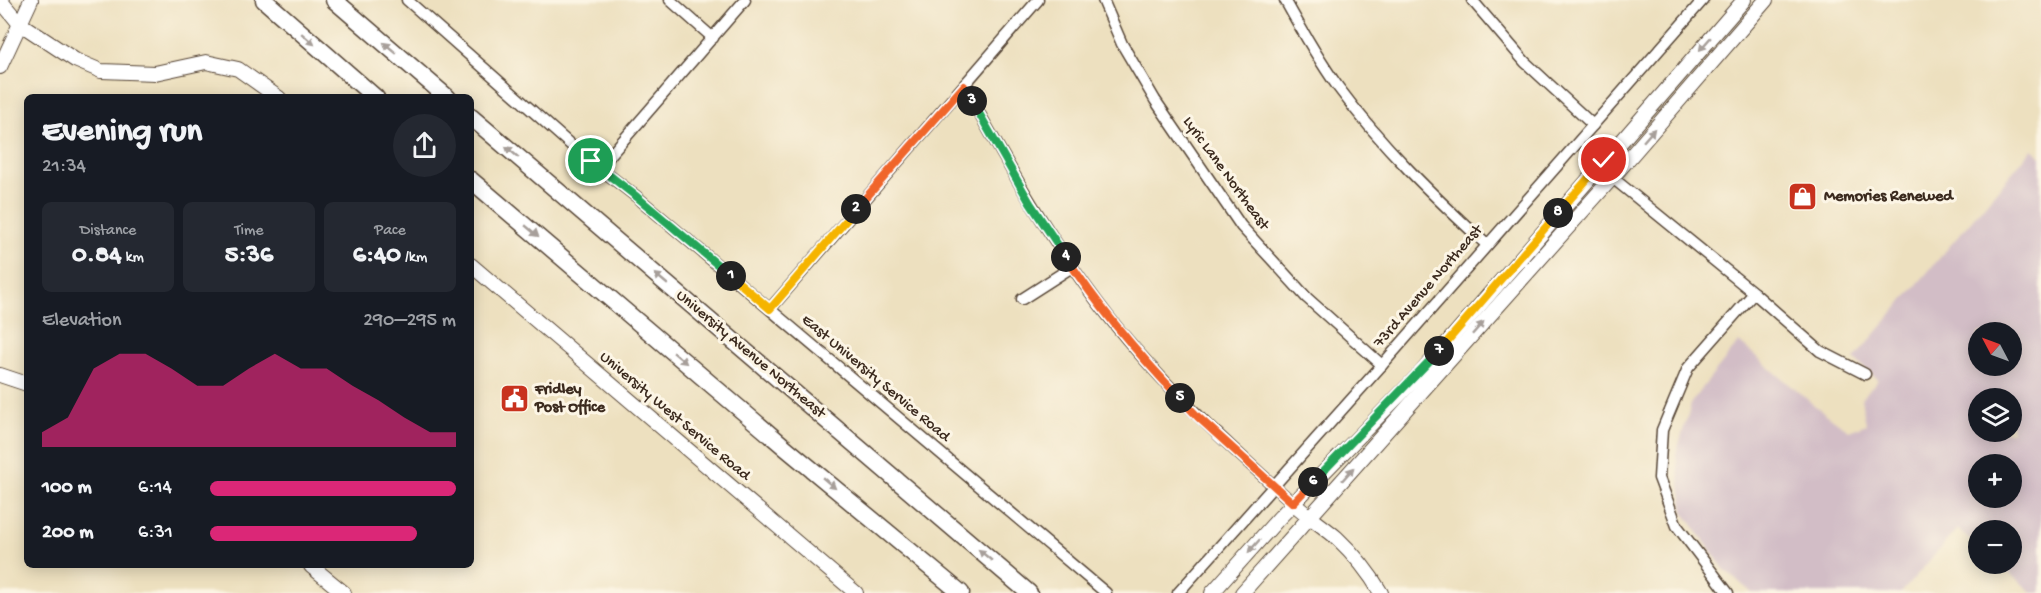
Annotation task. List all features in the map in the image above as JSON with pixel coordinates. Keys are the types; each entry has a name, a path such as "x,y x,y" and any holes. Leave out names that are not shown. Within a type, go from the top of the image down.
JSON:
{"main road":[{"path":"264,0 371,94"},
{"path":"334,0 443,94"},
{"name":"University Avenue Northeast","path":"474,120 1029,593"},
{"path":"474,183 787,449 961,593"}],"street":[{"path":"0,0 19,24 75,60 101,71 155,73 206,62 238,69 273,94"},
{"path":"0,67 31,0"},
{"name":"East University Service Road","path":"407,0 580,153 600,167 770,309 1106,593"},
{"path":"670,0 713,38"},
{"path":"600,167 745,0"},
{"path":"770,309 1038,0"},
{"name":"Lyric Lane Northeast","path":"1102,0 1122,44 1155,100 1241,226 1307,298 1383,365"},
{"path":"1285,0 1338,86 1379,137 1419,182 1487,245"},
{"path":"1472,0 1525,62 1593,125"},
{"path":"1212,593 1293,503 1422,372 1744,0"},
{"path":"1242,593 1612,178 1766,0"},
{"name":"73rd Avenue Northeast","path":"1178,593 1383,365 1700,1"},
{"path":"964,86 1030,203 1108,316 1153,370 1198,417 1309,518 1337,539 1381,593"},
{"path":"1598,166 1754,293 1820,351 1865,374"},
{"path":"1022,299 1072,267"},
{"name":"University West Service Road","path":"474,268 856,593"},
{"path":"1728,593 1677,526 1659,478 1662,430 1688,368 1754,293"},
{"path":"0,375 24,383"},
{"path":"313,568 344,593"}],"shaded area":[{"path":"2032,149 2041,157 2041,593 2033,593 2010,574 2022,574 2022,520 1968,520 1968,538 1957,529 1901,593 1752,593 1724,569 1684,513 1676,454 1692,401 1739,342 1814,405 1849,431 1866,424 1861,399 1878,380 1854,359"}],"place":[{"name":"Memories Renewed","path":"1803,197"},
{"name":"Fridley Post Office","path":"514,399"}],"route":[{"path":"591,161 770,309 964,86 1030,203 1108,316 1153,370 1198,417 1293,503 1422,372 1604,160"}]}
